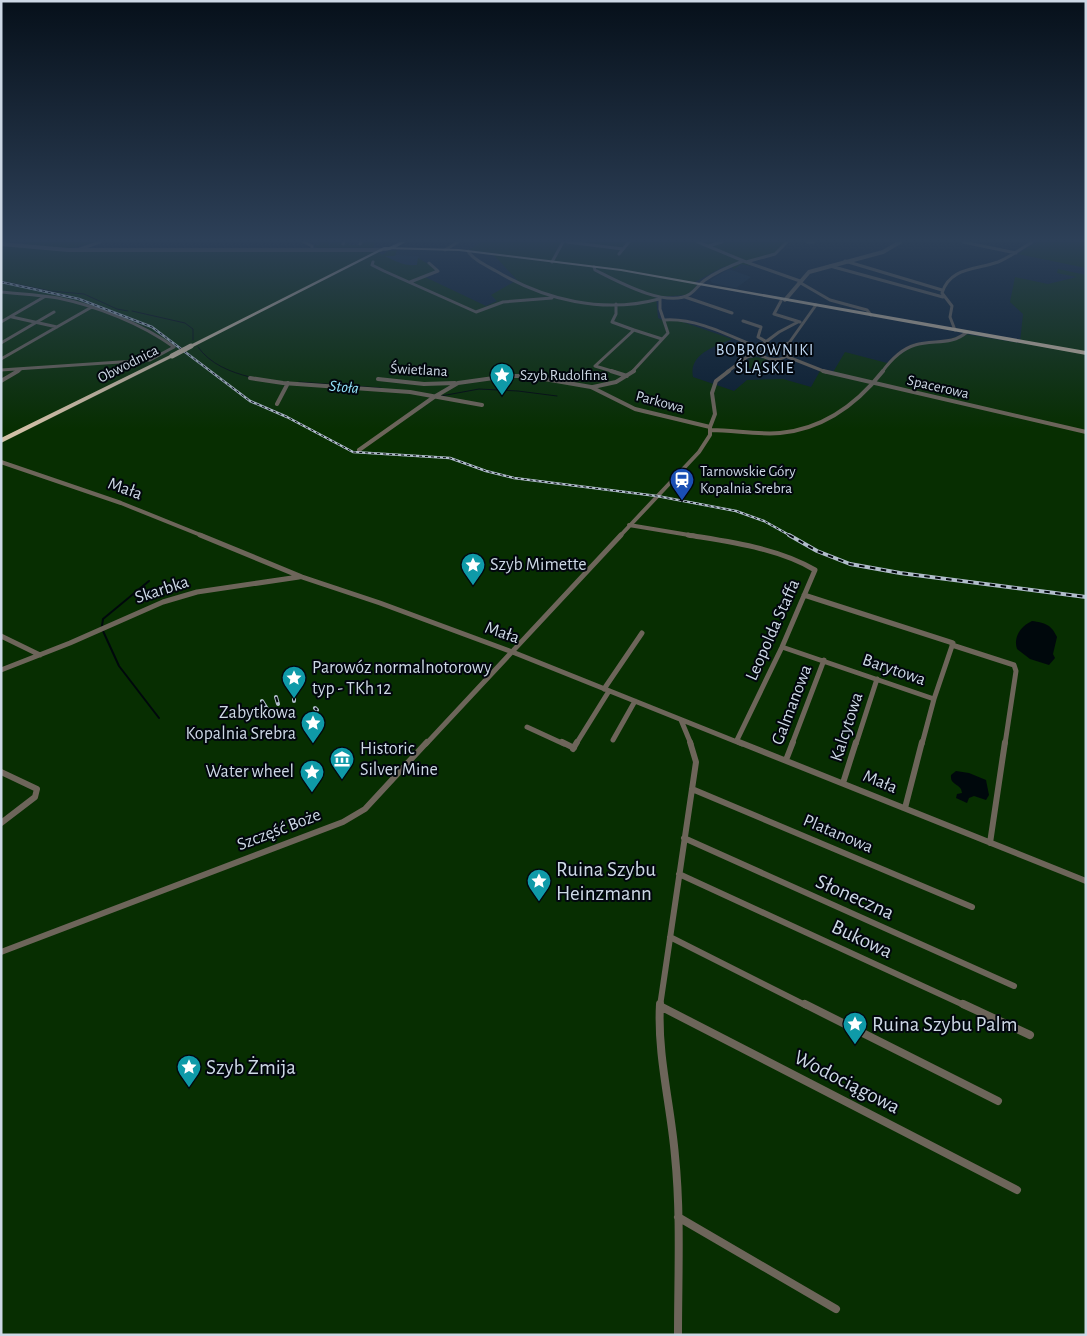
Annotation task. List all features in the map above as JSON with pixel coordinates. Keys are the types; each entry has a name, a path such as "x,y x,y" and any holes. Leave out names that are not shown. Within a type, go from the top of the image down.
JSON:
{"highway":[{"name":"Obwodnica","path":"1,441 274,304"},
{"path":"812,304 1086,353"}],"street":[{"path":"1,322 32,304"},
{"path":"1,370 150,360 174,348 151,331 89,309 70,304"},
{"path":"459,304 476,312 490,304"},
{"path":"616,304 616,314 612,322 662,340"},
{"path":"591,387 616,382 627,376 646,360 668,333 666,320 660,314 660,304"},
{"path":"708,304 732,313"},
{"path":"780,304 774,314 801,323"},
{"path":"847,304 867,310 872,315"},
{"path":"950,304 952,306 950,317 955,330"},
{"path":"512,652 699,452 710,435 715,414 712,393 714,385 736,364 752,356 787,345 796,334 801,323 816,305"},
{"path":"1,359 89,309"},
{"path":"1,342 54,312"},
{"path":"11,317 57,327"},
{"path":"666,320 679,319 759,348"},
{"path":"743,321 762,326 758,337 767,342"},
{"path":"752,356 767,342 785,330 801,323"},
{"path":"627,376 595,366 634,330"},
{"path":"785,330 796,334"},
{"name":"Parkowa","path":"359,450 434,397 458,383 491,377 527,376 591,387 635,408 710,429 789,432 819,421 850,406 873,384 884,368 910,346 956,340 967,332"},
{"path":"758,354 772,360 788,357 789,350 787,345"},
{"path":"1,353 8,355"},
{"name":"Spacerowa","path":"788,357 828,373 1086,432"},
{"path":"1,381 21,370"},
{"path":"250,378 288,384 356,388 458,399 482,405"},
{"name":"Świetlana","path":"378,379 424,384 458,383"},
{"path":"277,404 288,384"},
{"name":"Mała","path":"1,462 121,502 302,577 387,605 512,652 681,720 737,740 1086,881"},
{"name":"Leopolda Staffa","path":"629,525 751,546 806,564 812,567 815,572 782,647 737,740"},
{"name":"Skarbka","path":"1,670 163,602 197,592 302,577"},
{"path":"804,596 953,643 952,645 1014,665 1016,671 990,843"},
{"path":"526,727 573,748 642,633"},
{"path":"1,636 40,655"},
{"name":"Barytowa","path":"782,647 934,699 952,645"},
{"name":"Szczęść Boże","path":"1,952 343,822 354,816 365,809 512,652"},
{"name":"Galmanowa","path":"786,760 824,660"},
{"name":"Kalcytowa","path":"843,783 877,679"},
{"path":"905,808 934,699"},
{"path":"613,740 635,701"},
{"path":"678,1335 678,1217 674,1144 661,1054 660,1006 695,757 681,720"},
{"path":"1,772 36,789 35,798 1,823"},
{"name":"Platanowa","path":"692,789 972,907"},
{"name":"Słoneczna","path":"684,838 1014,986"},
{"name":"Bukowa","path":"679,874 1030,1035"},
{"path":"670,937 998,1101"},
{"name":"Wodociągowa","path":"660,1006 1017,1190"},
{"path":"678,1217 836,1309"}],"green space":[{"path":"1,304 483,304 486,306 490,304 657,304 658,318 662,320 677,320 732,339 711,348 699,357 695,362 693,377 734,391 747,380 783,379 811,387 820,371 832,374 845,352 887,363 916,344 940,342 965,334 1020,343 1023,314 1013,304 1086,304 1086,1335 1,1335"},
{"path":"762,358 759,360 764,358 771,362 762,372 741,364 746,363 746,361 742,362 746,360 750,361 748,359"}],"shaded area":[{"path":"1032,621 1047,625 1057,637 1053,654 1055,658 1049,665 1030,659 1017,649 1016,640 1019,632"},
{"path":"956,771 969,773 986,780 989,795 986,800 974,796 969,798 967,803 956,798 957,794 962,793 961,789 952,780 951,775"}],"waterway":[{"name":"Stoła","path":"107,304 128,311"},
{"name":"Stoła","path":"132,311 185,323 193,329 193,340"},
{"name":"Stoła","path":"198,347 214,363 235,373 250,377"},
{"name":"Stoła","path":"299,382 381,388"},
{"name":"Stoła","path":"441,396 479,389 557,396"},
{"path":"102,626 103,619 149,581"},
{"path":"103,631 119,666 159,718"}],"railway":[{"path":"93,304 152,327 250,401 287,417 353,452 450,458 486,471 514,478 657,496 736,511 764,521 791,536"},
{"path":"789,535 817,551 850,564 900,573 1086,597"},
{"path":"294,695 294,701"},
{"path":"276,697 278,704"},
{"path":"262,701 267,709"},
{"path":"257,710 260,714"}],"place":[{"name":"Szyb Rudolfina","path":"502,396"},
{"name":"Tarnowskie Góry Kopalnia Srebra","path":"682,501"},
{"name":"Szyb Mimette","path":"473,586"},
{"name":"Parowóz normalnotorowy typ - TKh 12","path":"294,699"},
{"name":"Zabytkowa Kopalnia Srebra","path":"313,744"},
{"name":"Historic Silver Mine","path":"342,780"},
{"name":"Water wheel","path":"312,793"},
{"name":"Ruina Szybu Heinzmann","path":"539,902"},
{"name":"Ruina Szybu Palm","path":"855,1045"},
{"name":"Szyb Żmija","path":"189,1088"}],"district":[{"name":"BOBROWNIKI ŚLĄSKIE","path":"765,359"}]}
